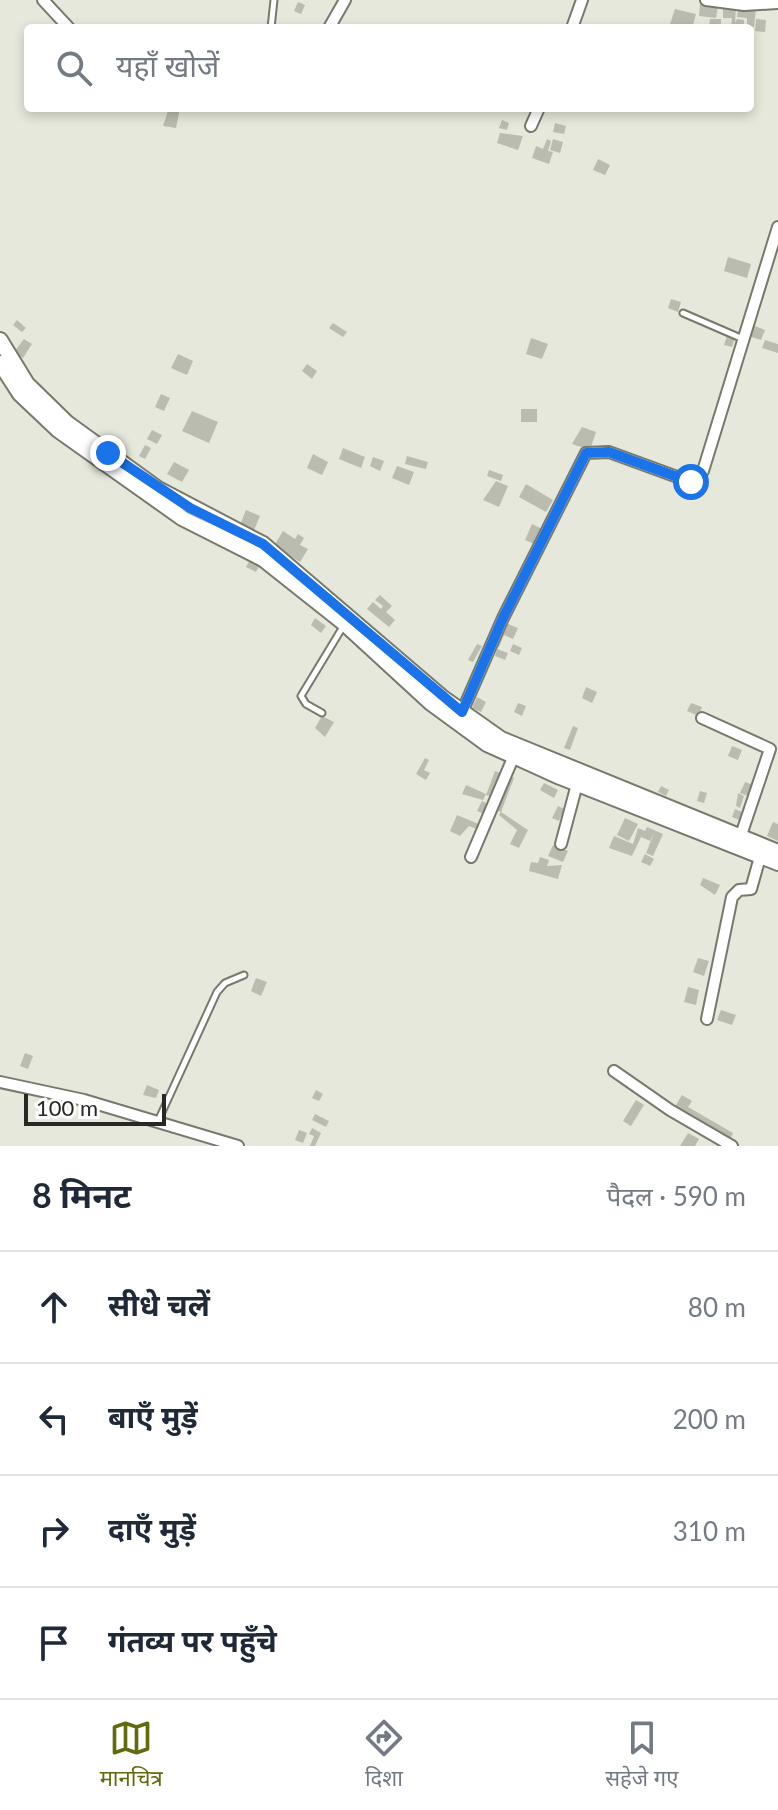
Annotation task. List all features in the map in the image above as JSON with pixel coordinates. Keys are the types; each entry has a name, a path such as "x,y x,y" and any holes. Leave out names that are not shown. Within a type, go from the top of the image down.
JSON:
{"street":[{"path":"43,0 65,24"},
{"path":"331,24 345,0"},
{"path":"573,24 582,0"},
{"path":"706,0 744,5 778,3"},
{"path":"531,126 537,112"},
{"path":"462,712 580,459 586,453 609,452 682,480 697,479 703,471 718,414 731,389 778,227"},
{"path":"0,340 27,384 67,423 158,489 263,544 462,712 521,750 778,852"},
{"path":"0,363 20,394 58,430 182,518 253,552 345,624 444,713 487,744 513,758 778,863"},
{"path":"702,718 770,749 740,838"},
{"path":"471,857 513,758"},
{"path":"561,844 577,784"},
{"path":"707,1019 732,897 739,890 751,889 760,857"},
{"path":"614,1071 670,1110 732,1146"},
{"path":"0,1082 84,1100 238,1146"}],"lane":[{"path":"271,24 274,0"},
{"path":"683,313 744,339"},
{"path":"322,713 301,696 345,624"},
{"path":"158,1121 217,992 225,983 244,975"}],"building":[{"path":"298,2 305,5 301,14 294,11"},
{"path":"700,4 718,6 716,18 699,16"},
{"path":"723,8 736,8 735,23 737,19 744,20 744,24 731,24 732,18 723,18"},
{"path":"675,9 696,14 693,24 670,24"},
{"path":"738,9 756,10 754,27 754,24 747,24 747,18 737,17"},
{"path":"710,19 721,19 721,24 709,24"},
{"path":"756,19 766,20 765,32 755,31"},
{"path":"168,112 179,112 176,128 163,126"},
{"path":"502,120 509,123 507,130 499,128"},
{"path":"555,123 566,126 564,134 553,132"},
{"path":"500,133 523,136 518,150 497,143"},
{"path":"547,139 551,141 548,151 553,152 549,164 532,158 536,146 543,149"},
{"path":"553,139 563,142 560,153 550,150"},
{"path":"598,159 610,165 605,175 593,170"},
{"path":"728,257 751,264 747,278 724,271"},
{"path":"671,299 681,302 678,312 668,308"},
{"path":"17,320 26,328 22,332 13,325"},
{"path":"333,323 347,332 343,337 329,328"},
{"path":"752,325 765,330 761,340 748,336"},
{"path":"727,336 735,338 732,347 724,345"},
{"path":"531,338 548,344 542,359 526,354"},
{"path":"24,339 32,344 23,358 14,352"},
{"path":"765,340 778,344 778,353 762,348"},
{"path":"178,354 193,361 187,375 171,368"},
{"path":"307,364 317,371 312,379 302,371"},
{"path":"161,394 170,398 164,411 155,407"},
{"path":"521,409 537,409 537,422 521,422"},
{"path":"192,411 218,422 209,443 182,431"},
{"path":"582,427 596,432 590,450 572,444"},
{"path":"152,430 162,435 157,444 147,439"},
{"path":"145,445 151,448 145,459 139,456"},
{"path":"343,448 365,457 361,468 339,459"},
{"path":"313,454 328,462 322,475 307,468"},
{"path":"407,456 428,462 426,469 405,464"},
{"path":"373,457 384,461 380,471 370,466"},
{"path":"174,462 189,470 182,482 167,474"},
{"path":"397,466 414,472 409,485 392,478"},
{"path":"489,470 503,475 501,481 487,476"},
{"path":"496,481 508,486 499,507 483,500"},
{"path":"526,484 553,500 546,512 519,497"},
{"path":"246,510 260,516 254,530 240,525"},
{"path":"532,524 546,531 539,546 525,540"},
{"path":"283,531 295,539 298,534 304,538 300,545 308,549 300,562 274,546"},
{"path":"250,560 260,565 256,572 246,567"},
{"path":"380,595 392,606 386,612 395,620 389,627 367,609 373,602 381,609 383,606 375,600"},
{"path":"315,618 326,626 321,633 311,625"},
{"path":"503,622 518,628 513,639 504,635 499,647 494,645"},
{"path":"477,644 482,646 473,662 468,660"},
{"path":"513,644 522,648 519,655 510,651"},
{"path":"497,649 508,653 505,660 495,656"},
{"path":"586,687 597,692 592,703 582,698"},
{"path":"477,697 486,702 481,712 472,708"},
{"path":"518,703 526,706 522,716 514,712"},
{"path":"691,703 702,707 699,716 687,711"},
{"path":"322,716 334,722 325,737 315,728"},
{"path":"573,726 578,728 570,750 564,748"},
{"path":"732,746 742,750 738,760 728,756"},
{"path":"425,758 429,760 424,770 430,773 426,780 416,774"},
{"path":"495,771 505,774 495,798 486,795"},
{"path":"507,776 514,778 501,812 494,810"},
{"path":"745,782 754,785 750,797 740,793"},
{"path":"544,783 558,790 554,798 540,790"},
{"path":"466,785 486,794 483,800 462,794"},
{"path":"661,786 669,790 666,796 658,792"},
{"path":"700,791 707,793 704,803 697,801"},
{"path":"738,793 744,796 740,808 736,806"},
{"path":"482,801 493,807 489,816 477,811"},
{"path":"558,806 564,809 559,821 552,818"},
{"path":"735,809 742,812 739,820 732,817"},
{"path":"501,812 528,830 519,848 510,844 517,830 499,815"},
{"path":"457,815 481,825 479,830 469,826 460,836 450,831"},
{"path":"625,818 638,824 629,841 617,835"},
{"path":"773,822 778,824 778,841 767,836"},
{"path":"647,827 663,834 653,856 646,853 654,833 650,841 641,837 632,856 609,848 614,836 633,844 638,828 645,831"},
{"path":"553,845 568,851 563,862 548,856"},
{"path":"645,854 654,859 650,866 641,862"},
{"path":"540,857 549,860 547,866 562,865 558,879 529,871 531,862 538,863"},
{"path":"703,878 720,885 715,895 700,885"},
{"path":"698,958 709,961 704,976 693,972"},
{"path":"256,978 267,982 261,996 251,991"},
{"path":"688,987 699,990 696,1005 684,1002"},
{"path":"721,1010 736,1015 732,1025 717,1020"},
{"path":"25,1053 33,1056 28,1069 20,1066"},
{"path":"147,1085 159,1090 156,1098 143,1095"},
{"path":"316,1090 323,1094 319,1101 312,1098"},
{"path":"682,1095 692,1101 688,1107 733,1133 730,1140 673,1110"},
{"path":"636,1100 644,1105 631,1126 623,1121"},
{"path":"315,1114 329,1121 326,1127 312,1120"},
{"path":"312,1128 321,1133 315,1146 310,1146 314,1136 309,1134"},
{"path":"299,1130 307,1133 303,1143 295,1140"},
{"path":"688,1133 699,1139 695,1146 680,1146"}],"route":[{"path":"108,453 190,508 263,544 462,712 503,618 580,459 586,453 609,452 691,482"}]}
